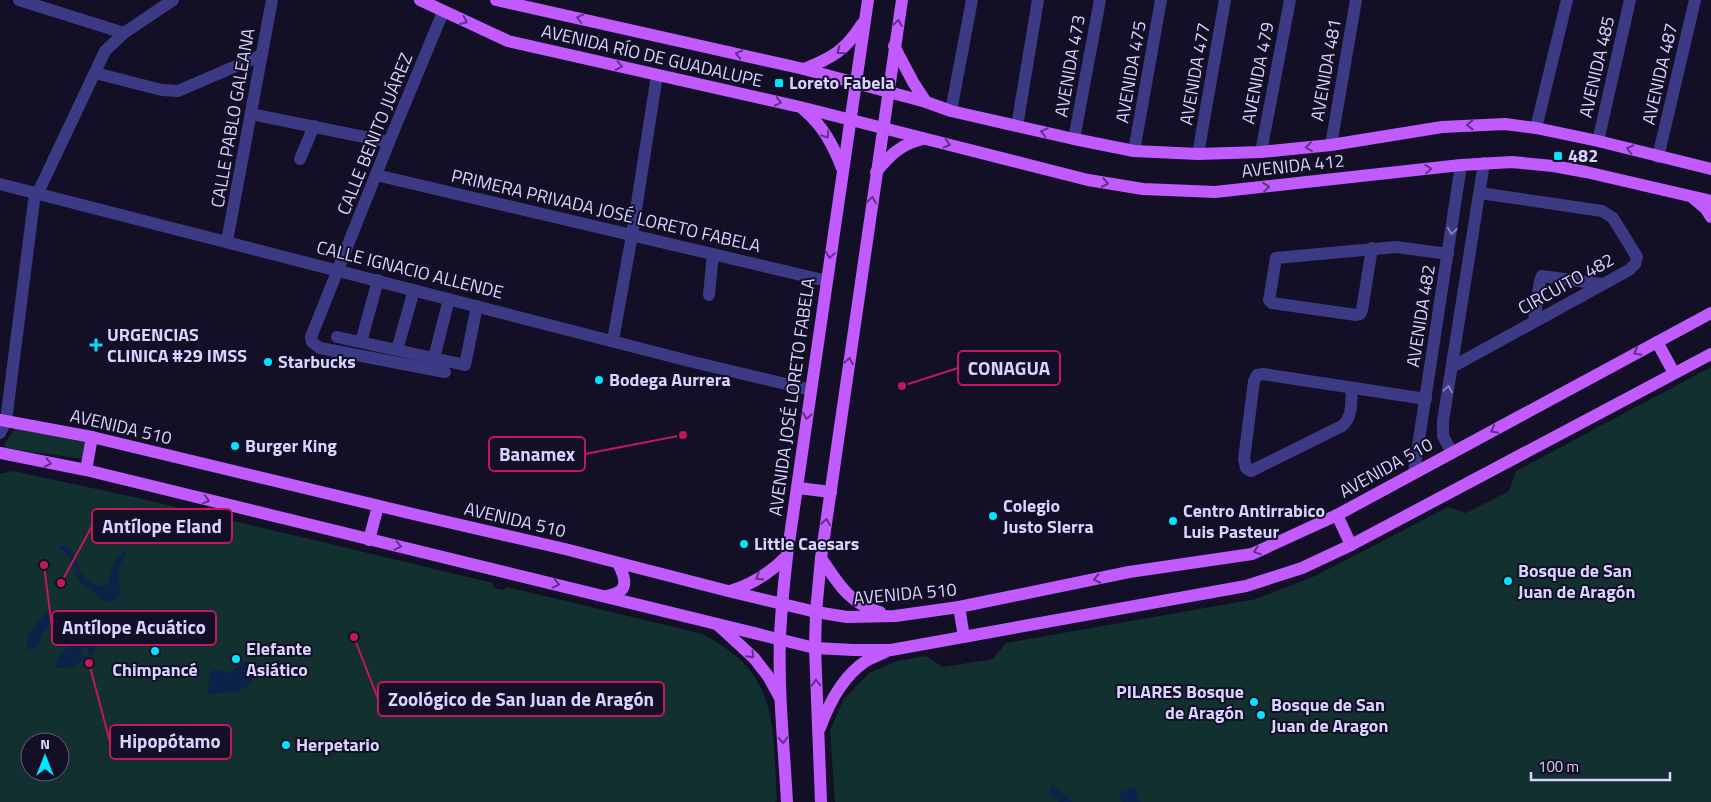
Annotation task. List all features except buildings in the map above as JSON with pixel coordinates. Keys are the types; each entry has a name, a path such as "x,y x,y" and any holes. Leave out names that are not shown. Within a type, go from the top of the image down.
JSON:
{"main road":[{"name":"AVENIDA RÍO DE GUADALUPE","path":"420,0 508,41 800,107 883,128"},
{"name":"AVENIDA RÍO DE GUADALUPE","path":"496,0 515,2 804,69 888,92"},
{"name":"AVENIDA JOSÉ LORETO FABELA","path":"787,802 781,699 781,604 868,0"},
{"path":"822,802 815,648 821,558 902,0"},
{"path":"804,69 826,60 847,45 865,20"},
{"path":"894,46 926,102"},
{"name":"AVENIDA 412","path":"888,92 952,111 1134,151 1198,154 1261,152 1331,145 1442,127 1505,124 1536,128 1598,141 1711,169"},
{"path":"800,107 816,120 826,133 843,170"},
{"name":"AVENIDA 412","path":"883,128 1088,180 1143,190 1215,192 1461,165 1512,162 1553,166 1711,201"},
{"path":"876,172 898,148 924,138"},
{"path":"1691,196 1706,208 1711,217"},
{"name":"AVENIDA 510","path":"3,421 92,437 565,549 816,612 847,617 895,616 959,607 1129,572 1252,554 1337,515 1711,312"},
{"path":"1657,342 1674,373"},
{"path":"0,453 86,470 815,648 891,650 1246,586 1302,568 1351,545 1711,354"},
{"path":"86,470 92,437"},
{"path":"798,488 831,492"},
{"path":"369,540 378,506"},
{"path":"1337,515 1351,545"},
{"path":"728,591 744,587 776,567 787,556"},
{"path":"821,558 848,595 866,609 895,616"},
{"path":"607,596 616,594 625,585 623,573 618,563"},
{"path":"959,607 964,637"},
{"path":"715,623 754,658 768,676 781,699"},
{"path":"818,735 826,712 844,681 865,662 891,650"}],"street":[{"path":"18,0 124,33"},
{"path":"0,433 32,211 38,194 105,51 124,33 173,0"},
{"name":"CALLE PABLO GALEANA","path":"227,241 272,0"},
{"path":"952,111 972,0"},
{"path":"1017,126 1038,0"},
{"name":"AVENIDA 473","path":"1074,139 1100,0"},
{"name":"AVENIDA 475","path":"1134,151 1162,0"},
{"name":"AVENIDA 477","path":"1198,154 1226,0"},
{"name":"AVENIDA 479","path":"1261,152 1290,0"},
{"name":"AVENIDA 481","path":"1331,145 1356,0"},
{"path":"1536,128 1567,0"},
{"name":"AVENIDA 485","path":"1598,141 1630,0"},
{"name":"AVENIDA 487","path":"1658,157 1695,0"},
{"name":"CALLE BENITO JUÁREZ","path":"443,12 313,333 312,342 320,348 444,372"},
{"path":"95,73 162,90 178,91 262,55"},
{"path":"613,340 632,235 657,75"},
{"path":"252,114 389,142"},
{"path":"300,159 314,126"},
{"path":"1452,452 1443,436 1443,421 1484,163"},
{"name":"AVENIDA 482","path":"1414,472 1461,165"},
{"name":"PRIMERA PRIVADA JOSÉ LORETO FABELA","path":"376,175 827,281"},
{"name":"CALLE IGNACIO ALLENDE","path":"0,184 689,361 811,390"},
{"name":"CIRCUITO 482","path":"1452,367 1534,320 1629,270 1638,257 1613,218 1602,211 1480,194"},
{"path":"1372,248 1360,314 1272,303 1270,300 1269,295 1276,258 1372,248 1396,247 1448,254"},
{"path":"709,295 713,254"},
{"path":"1534,320 1542,276 1602,284"},
{"path":"361,342 378,280"},
{"path":"397,350 414,290"},
{"path":"434,358 449,299"},
{"path":"337,337 465,365 478,306"},
{"path":"1352,388 1348,421 1342,426 1251,471 1246,468 1244,460 1254,381 1258,375 1263,374 1426,399"}],"green space":[{"name":"Bosque de San Juan de Aragón","path":"1711,367 1711,802 835,802 830,731 843,700 869,673 897,661 926,656 943,667 993,659 1006,643 1256,599 1315,576 1448,507 1466,513 1509,491 1516,471"},
{"path":"16,427 81,437 86,444 84,459 6,448 4,445"},
{"path":"13,471 138,498 493,583 494,588 503,590 507,587 699,633 725,648 745,664 758,682 766,702 771,724 777,801 774,802 0,802 0,474"}],"water":[{"path":"59,546 71,548 71,552 83,576 101,586 108,585 116,560 127,550 118,569 120,594 118,598 113,601 104,602 92,589 82,585 70,559"},
{"path":"50,610 57,614 41,635 39,644 33,650 27,649 28,633 34,630 38,621"},
{"path":"98,617 100,638 94,653 90,657 88,649 82,648 81,654 87,658 72,667 56,668 57,661 63,650 81,640 87,626"},
{"path":"247,662 250,667 252,683 239,691 207,694 211,671 220,669 229,674 242,663"},
{"path":"1051,786 1058,788 1061,794 1070,798 1072,802 1059,802 1057,798 1049,794"},
{"path":"1135,787 1140,802 1122,802 1119,793"}],"place":[{"name":"Loreto Fabela","path":"779,83"},
{"name":"482","path":"1558,156"},
{"name":"URGENCIAS CLINICA #29 IMSS","path":"96,345"},
{"name":"Starbucks","path":"268,362"},
{"name":"Bodega Aurrera","path":"599,380"},
{"name":"CONAGUA","path":"902,386"},
{"name":"Banamex","path":"683,435"},
{"name":"Burger King","path":"235,446"},
{"name":"Colegio Justo SIerra","path":"993,516"},
{"name":"Centro Antirrabico Luis Pasteur","path":"1173,521"},
{"name":"Little Caesars","path":"744,544"},
{"name":"Antílope Acuático","path":"44,565"},
{"name":"Bosque de San Juan de Aragón","path":"1508,581"},
{"name":"Antílope Eland","path":"61,583"},
{"name":"Zoológico de San Juan de Aragón","path":"354,637"},
{"name":"Chimpancé","path":"155,651"},
{"name":"Elefante Asiático","path":"236,659"},
{"name":"Hipopótamo","path":"89,663"},
{"name":"PILARES Bosque de Aragón","path":"1254,702"},
{"name":"Bosque de San Juan de Aragon","path":"1261,715"},
{"name":"Herpetario","path":"286,745"}]}
